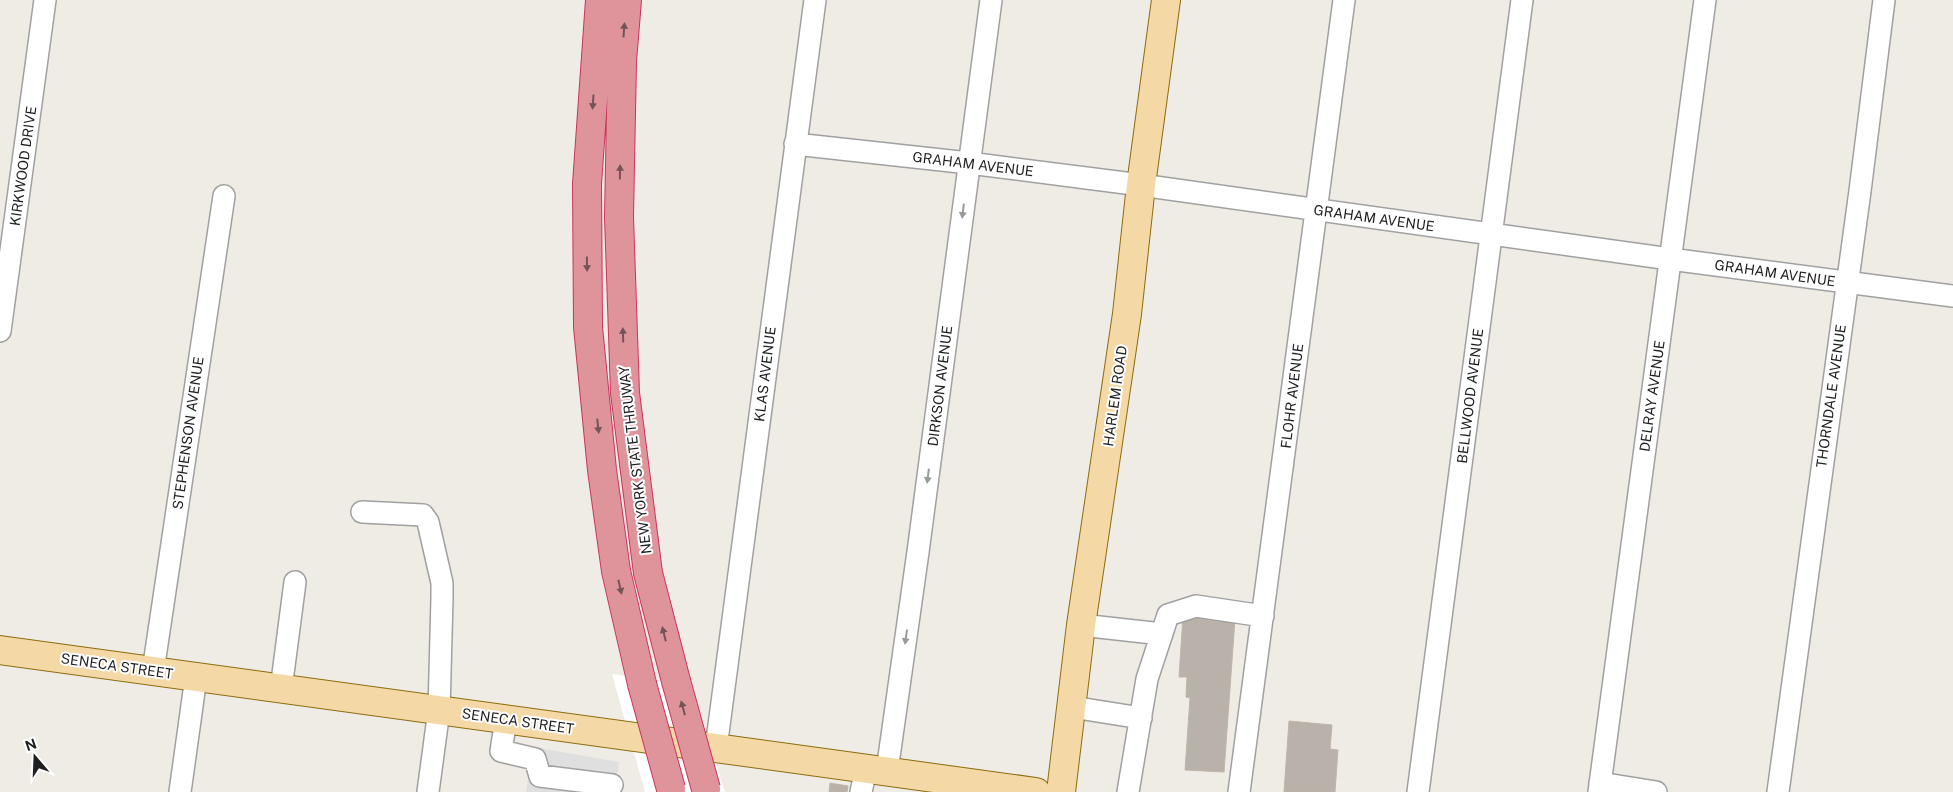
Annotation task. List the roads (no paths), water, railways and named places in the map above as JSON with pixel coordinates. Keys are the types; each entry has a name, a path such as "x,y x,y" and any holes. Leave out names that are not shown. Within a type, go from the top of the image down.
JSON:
{"highway":[{"path":"600,0 587,184 588,326 602,470 616,571 642,684 672,791"},
{"name":"NEW YORK STATE THRUWAY","path":"627,0 622,60 619,217 625,393 648,573 706,790"}],"main road":[{"name":"HARLEM ROAD","path":"1061,792 1082,625 1127,314 1141,185 1166,0"},
{"name":"SENECA STREET","path":"0,650 716,748 871,777 1036,792"}],"street":[{"name":"KIRKWOOD DRIVE","path":"0,332 45,0"},
{"name":"KLAS AVENUE","path":"716,748 815,0"},
{"name":"DIRKSON AVENUE","path":"871,777 969,163 991,0"},
{"name":"FLOHR AVENUE","path":"1239,792 1344,0"},
{"name":"BELLWOOD AVENUE","path":"1418,792 1522,0"},
{"name":"DELRAY AVENUE","path":"1599,787 1705,0"},
{"name":"THORNDALE AVENUE","path":"1778,792 1884,0"},
{"name":"GRAHAM AVENUE","path":"795,144 969,163 1141,185 1670,259 1953,296"},
{"name":"STEPHENSON AVENUE","path":"153,671 224,196"},
{"path":"362,512 423,515 428,522 442,582 439,710 428,792"},
{"path":"280,689 296,582"},
{"path":"1128,792 1147,679 1168,615 1196,606 1263,616"},
{"path":"1082,625 1162,634"},
{"path":"180,792 196,677"},
{"path":"1072,707 1141,718"},
{"path":"506,719 501,751 535,758 540,776 612,785"},
{"path":"1599,787 1656,792"}]}
